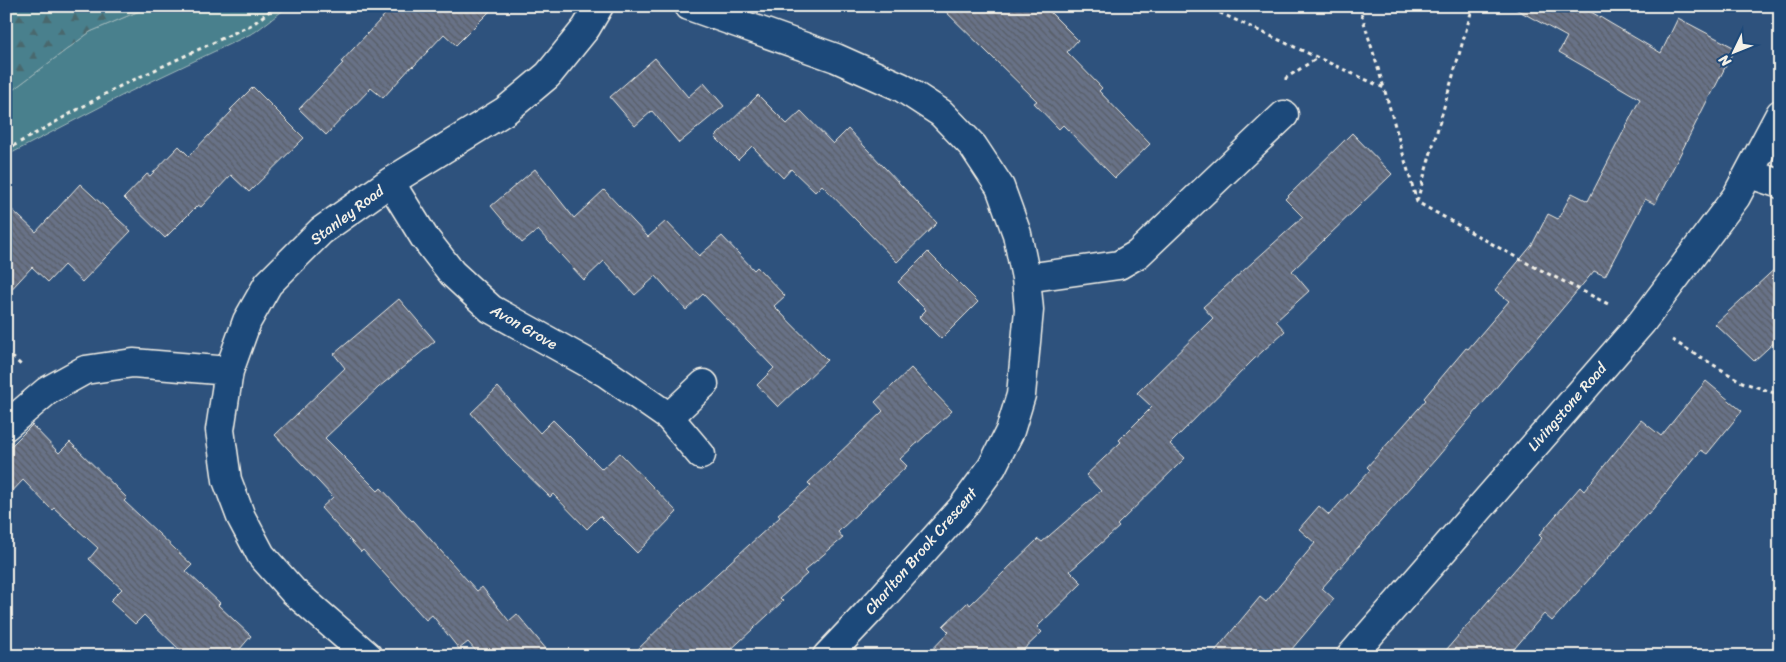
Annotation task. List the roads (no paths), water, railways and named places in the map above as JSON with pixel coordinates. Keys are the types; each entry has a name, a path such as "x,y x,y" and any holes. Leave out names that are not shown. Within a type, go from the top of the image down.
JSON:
{"street":[{"name":"Stanley Road","path":"368,656 293,591 261,555 241,517 227,480 220,430 230,371 246,321 268,284 321,230 390,182 505,111 548,75 586,28 599,6"},
{"name":"Charlton Brook Crescent","path":"689,6 836,58 901,87 942,113 973,146 1000,187 1017,234 1026,278 1029,310 1021,395 1010,431 992,467 962,508 827,656"},
{"name":"Livingstone Road","path":"1351,656 1642,322 1736,197 1750,174 1780,114"},
{"path":"1026,278 1119,265 1138,254 1284,115"},
{"path":"1750,174 1780,184"},
{"name":"Avon Grove","path":"390,182 424,237 452,273 492,309 606,373 669,417 701,455"},
{"path":"6,426 47,391 86,370 133,363 230,371"},
{"path":"669,417 704,384"}]}
